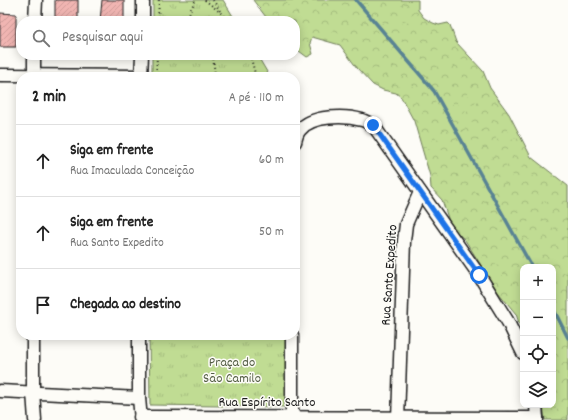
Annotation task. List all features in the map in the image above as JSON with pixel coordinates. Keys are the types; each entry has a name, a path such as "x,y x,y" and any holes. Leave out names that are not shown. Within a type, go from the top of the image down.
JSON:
{"street":[{"path":"35,16 36,0"},
{"path":"143,0 143,16"},
{"path":"34,60 34,72"},
{"path":"141,72 142,60"},
{"path":"0,75 16,75"},
{"path":"300,129 308,124 321,119 343,117 362,120 373,125 479,275 508,322 520,347"},
{"name":"Rua Santo Expedito","path":"398,419 404,241 406,224 420,192"},
{"path":"33,340 32,392 35,420"},
{"path":"139,340 140,419"},
{"path":"292,340 292,419"},
{"path":"0,391 139,398"},
{"path":"536,408 537,419"},
{"name":"Rua Espírito Santo","path":"140,419 537,419"}],"path":[{"path":"158,16 159,0"},
{"path":"189,16 192,5 196,0"},
{"path":"206,0 222,14"},
{"path":"214,0 222,14"},
{"path":"156,60 156,72"},
{"path":"213,60 215,72"},
{"path":"251,60 255,72"}],"green space":[{"path":"153,0 223,0 233,16 153,16"},
{"path":"253,0 418,0 418,10 424,18 439,25 448,23 450,25 456,42 483,71 490,88 509,114 531,157 568,186 568,420 545,420 543,408 556,408 556,264 520,264 520,326 516,314 498,292 465,240 451,227 442,200 431,188 430,176 414,121 401,97 396,93 383,90 373,85 357,68 340,45 312,37 310,43 313,54 307,57 300,52 300,16 265,16"},
{"path":"152,60 260,60 267,72 152,72"},
{"name":"Praça do São Camilo","path":"149,340 288,340 287,407 150,405"}],"building":[{"path":"55,0 78,0 78,16 55,16"},
{"path":"102,0 124,0 124,16 100,16"},
{"path":"0,13 16,14 16,47 0,47"}],"waterway":[{"path":"356,0 434,91 530,264"},
{"path":"556,314 568,338"}],"route":[{"path":"373,125 479,275"}]}
